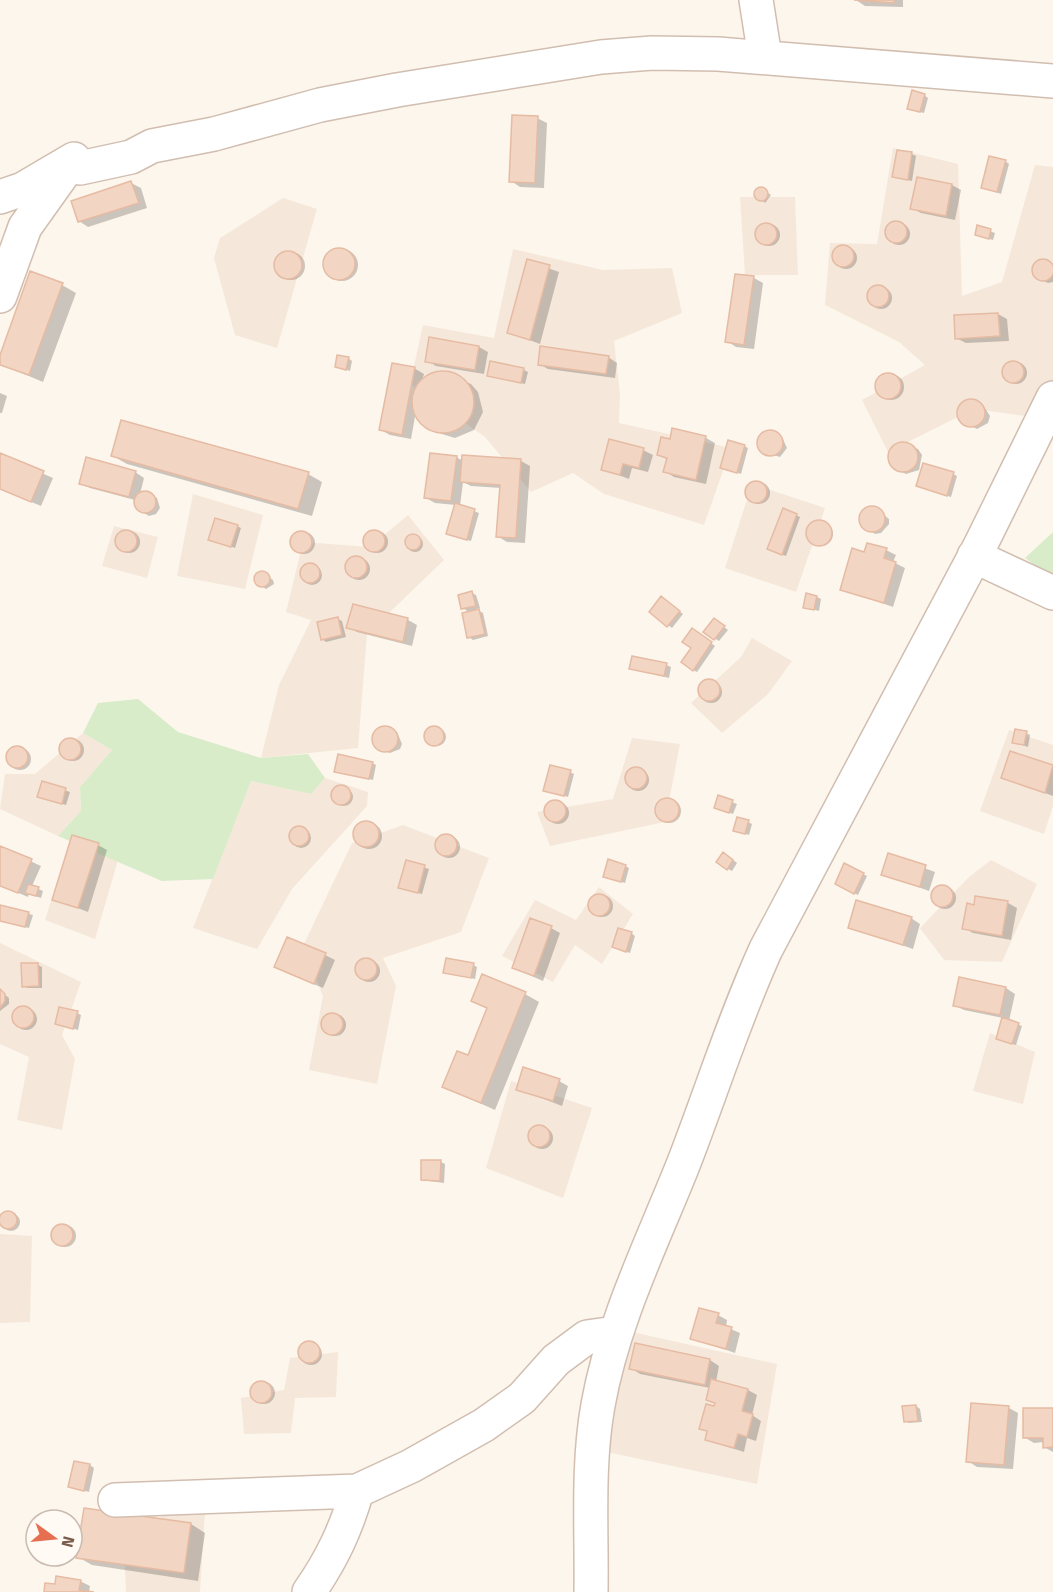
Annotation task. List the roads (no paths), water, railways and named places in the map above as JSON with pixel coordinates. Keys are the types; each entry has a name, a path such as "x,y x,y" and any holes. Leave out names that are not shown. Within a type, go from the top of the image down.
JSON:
{"street":[{"path":"756,0 765,57"},
{"path":"74,159 80,168 131,158 152,146 214,134 320,105 397,90 601,57 652,53 765,57 1053,81"},
{"path":"0,197 23,189 74,159"},
{"path":"0,296 25,227 74,159"},
{"path":"591,1592 596,1429 615,1333 766,948 974,556 1053,398"},
{"path":"974,556 1053,593"},
{"path":"115,1500 357,1491 411,1466 484,1425 522,1398 556,1360 587,1337 615,1333"},
{"path":"309,1592 331,1560 348,1524 357,1491"}]}
